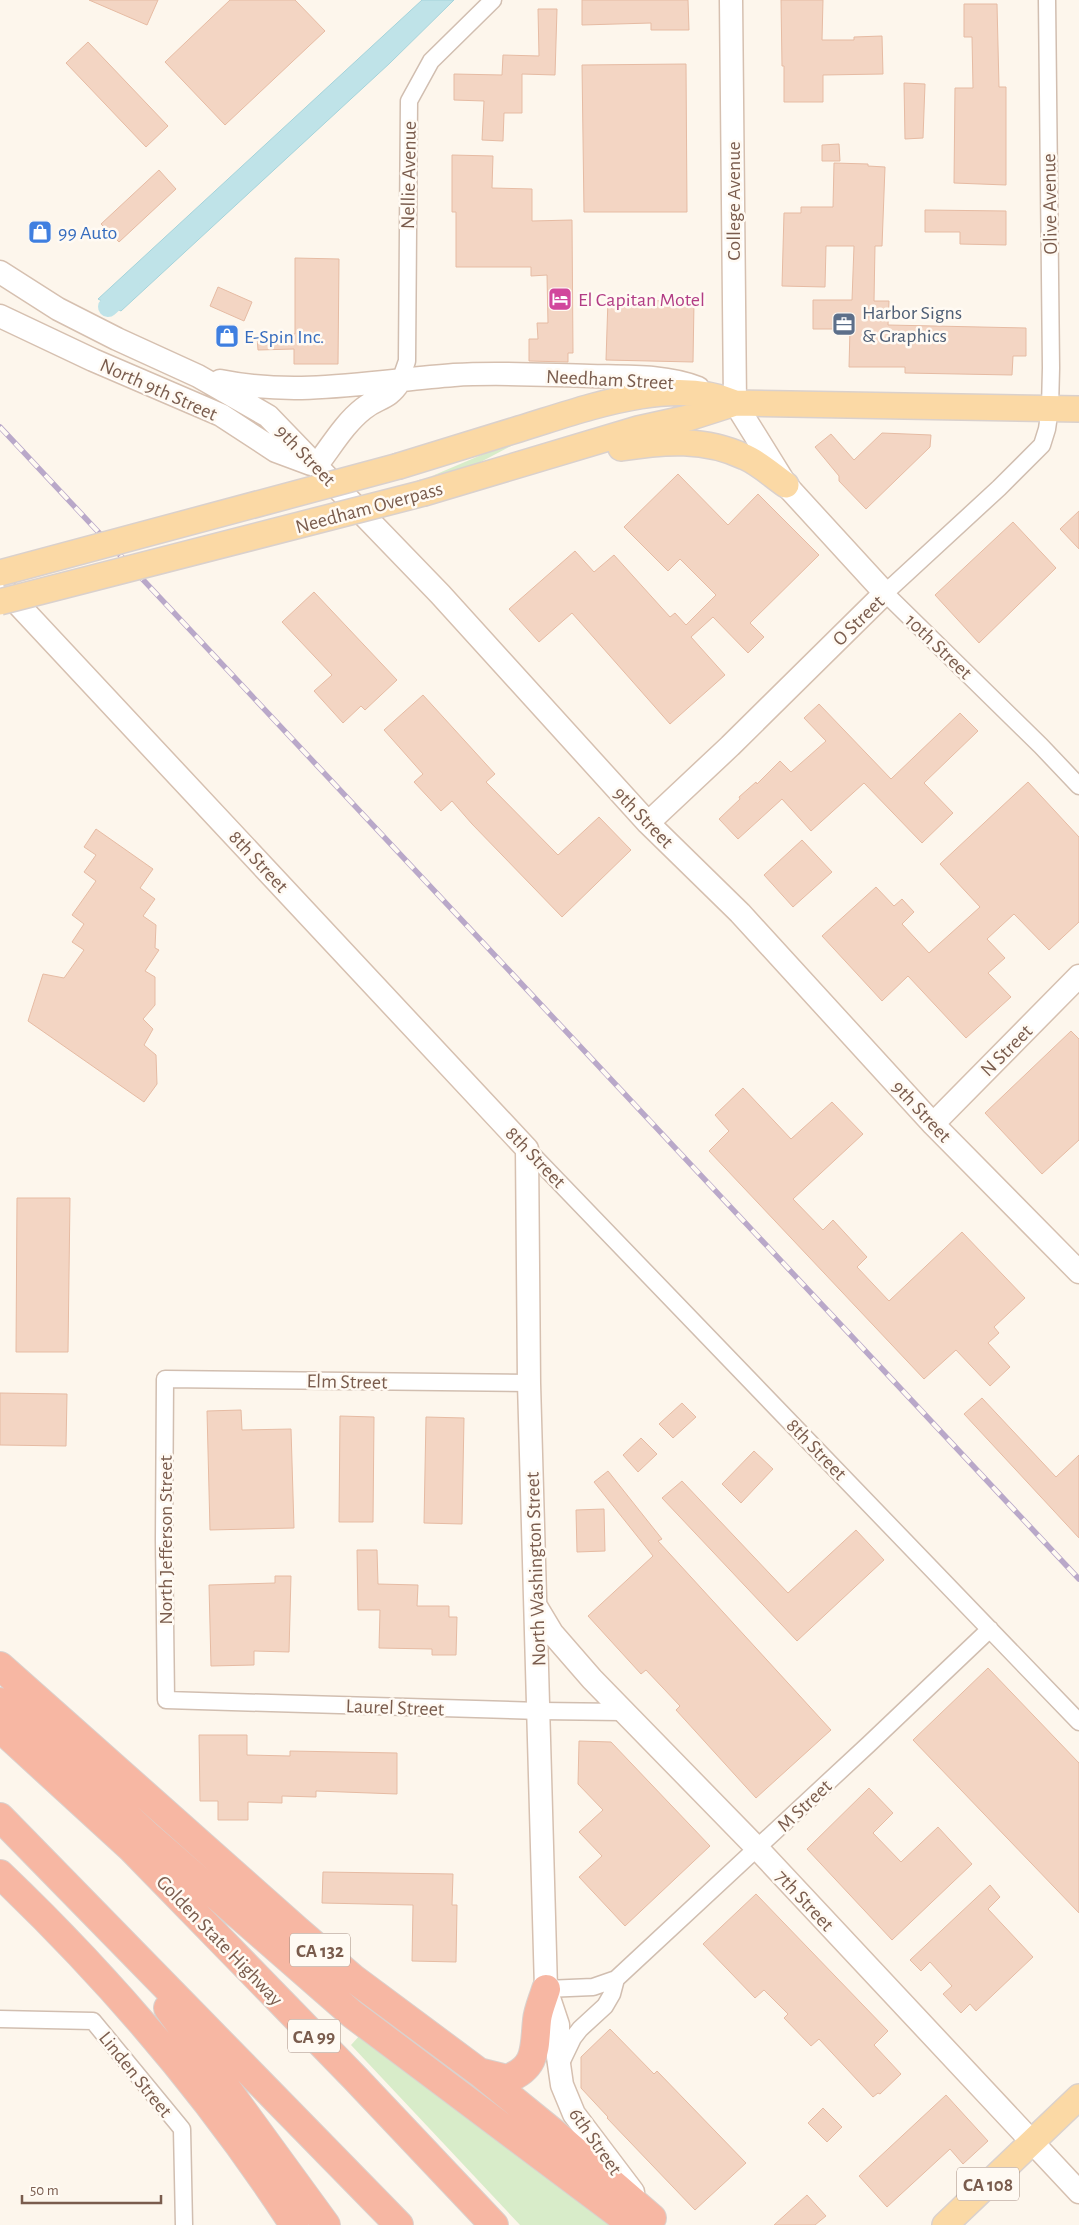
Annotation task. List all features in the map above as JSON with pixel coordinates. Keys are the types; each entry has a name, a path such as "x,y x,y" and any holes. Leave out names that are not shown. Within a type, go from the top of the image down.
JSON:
{"highway":[{"name":"CA 132","path":"0,1666 297,1930 354,1978 479,2072 554,2132 648,2223"},
{"path":"0,1702 57,1751 201,1884 352,2014 648,2223"},
{"name":"Golden State Highway","path":"0,1728 132,1849 355,2078 494,2225"},
{"path":"0,1817 399,2225"},
{"path":"0,1874 63,1937 160,2044 259,2173 294,2225"},
{"path":"108,1926 326,2225"},
{"path":"479,2072 507,2079 523,2071 529,2064 535,2048 537,2018 546,1989"}],"main road":[{"name":"Needham Overpass","path":"0,573 399,466 591,407 620,400 684,393 726,399"},
{"name":"Needham Street","path":"726,399 1079,409"},
{"name":"Needham Overpass","path":"0,602 424,493 638,429 688,418 726,399"},
{"path":"513,467 632,446 660,443 701,443 716,445 747,457 786,485"},
{"name":"CA 108","path":"945,2225 1079,2097"}],"street":[{"name":"Nellie Avenue","path":"400,381 407,361 409,102 431,61 493,0"},
{"name":"College Avenue","path":"726,399 731,0"},
{"name":"Olive Avenue","path":"1047,0 1050,408"},
{"name":"North 9th Street","path":"0,272 58,309 117,339 198,376"},
{"name":"North 9th Street","path":"0,316 93,360 221,415 276,451 316,466"},
{"name":"Needham Street","path":"198,376 245,386 265,387 351,386 455,375 633,377 689,384 726,399"},
{"name":"9th Street","path":"198,376 268,416 440,594 648,823 740,913 933,1124 1079,1272"},
{"path":"316,466 348,423 364,408 392,393 400,381"},
{"name":"10th Street","path":"726,399 786,485 885,593 1041,746 1079,786"},
{"name":"O Street","path":"648,823 730,746 885,593 999,488 1042,445 1047,429 1050,408"},
{"name":"8th Street","path":"0,585 527,1149 1079,1722"},
{"name":"N Street","path":"933,1124 1079,976"},
{"name":"North Washington Street","path":"527,1149 529,1383 540,1711 541,1868 546,1989"},
{"name":"Elm Street","path":"165,1379 529,1383"},
{"name":"North Jefferson Street","path":"165,1379 164,1540 166,1700"},
{"name":"7th Street","path":"535,1605 552,1633 623,1712 757,1848 1079,2192"},
{"name":"M Street","path":"546,1989 593,1986 616,1979 990,1629"},
{"name":"Laurel Street","path":"166,1700 623,1712"},
{"name":"M Street","path":"560,2071 562,2060 572,2038 605,2006 612,1994 616,1979"},
{"name":"6th Street","path":"546,1989 558,2025 560,2071 567,2099 574,2114 648,2223"},
{"name":"Linden Street","path":"0,2019 93,2022 182,2129 184,2225"}],"green space":[{"path":"512,442 513,445 475,465 432,476"},
{"path":"361,2034 616,2225 520,2225 351,2045"}],"water":[{"path":"422,0 454,0 390,63 121,311 98,299"}],"building":[{"path":"89,0 158,0 147,25"},
{"path":"230,0 295,0 325,31 225,125 165,62"},
{"path":"582,0 688,0 689,30 651,30 651,23 582,25"},
{"path":"781,0 823,0 822,40 854,40 854,37 882,36 883,74 823,75 823,102 784,102"},
{"path":"964,4 997,4 999,87 1006,87 1006,185 954,183 955,88 973,88 972,37 964,37"},
{"path":"538,9 557,9 555,75 522,74 522,113 504,113 503,141 482,140 484,101 454,100 454,74 502,75 503,55 539,56"},
{"path":"88,42 168,126 146,147 66,63"},
{"path":"686,64 687,212 584,212 582,65"},
{"path":"904,83 925,84 923,138 905,139"},
{"path":"839,144 840,161 822,161 822,145"},
{"name":"El Capitan Motel","path":"452,155 493,156 492,188 532,189 532,221 572,220 573,353 568,353 568,362 529,361 529,339 538,339 537,323 548,323 547,275 531,276 531,267 456,267 456,212 452,212"},
{"path":"834,163 868,164 868,166 885,167 882,246 875,246 874,301 889,301 888,325 1026,328 1026,356 1013,356 1012,375 905,373 905,367 849,367 850,329 813,329 813,300 852,300 854,246 826,246 825,287 782,286 784,213 801,213 801,207 833,207"},
{"path":"159,170 176,189 119,242 101,224"},
{"path":"925,210 1006,211 1006,245 960,244 960,232 925,232"},
{"path":"295,258 339,259 338,364 294,364 294,349 258,350 257,336 295,334"},
{"path":"218,287 252,302 244,321 210,306"},
{"path":"608,299 694,302 693,362 606,360"},
{"path":"882,433 931,435 930,447 866,509 839,481 839,476 815,447 831,434 854,460"},
{"path":"678,474 728,525 758,494 819,555 750,623 764,637 748,653 713,617 691,637 725,675 670,724 572,613 539,642 509,609 575,551 594,572 614,555 670,617 675,613 686,625 716,595 680,559 668,571 624,527"},
{"path":"1079,511 1079,549 1060,529"},
{"path":"1013,522 1056,568 979,643 935,595"},
{"path":"314,592 397,680 365,710 361,706 343,723 314,691 332,675 282,622"},
{"path":"423,695 495,774 486,782 558,855 599,817 631,850 562,917 452,801 441,811 414,782 423,774 384,730"},
{"path":"819,704 891,779 960,713 978,731 924,783 953,813 922,843 864,783 811,831 782,799 738,839 719,819 740,799 739,797 756,782 757,784 780,761 791,772 826,741 804,718"},
{"path":"1028,782 1079,837 1079,922 1049,950 1014,914 987,939 1005,958 988,973 1011,997 966,1038 908,976 882,1001 822,936 876,887 894,906 902,899 914,912 902,924 929,953 980,907 940,864"},
{"path":"96,829 153,869 140,888 155,899 143,916 156,925 155,948 159,950 145,971 155,977 155,1005 143,1019 153,1029 144,1045 156,1055 157,1084 144,1102 28,1021 43,974 64,978 84,950 72,942 84,924 72,915 96,881 84,872 96,855 84,847"},
{"path":"802,840 832,872 793,907 764,875"},
{"path":"1071,1031 1079,1039 1079,1140 1042,1174 985,1113"},
{"path":"743,1088 791,1139 832,1102 863,1134 793,1199 823,1230 833,1220 867,1257 857,1267 889,1301 962,1232 1025,1298 994,1327 999,1333 988,1343 1010,1367 990,1386 956,1350 924,1379 709,1151 729,1131 715,1115"},
{"path":"17,1198 70,1198 68,1352 16,1352"},
{"path":"0,1393 67,1394 66,1446 0,1445"},
{"path":"982,1398 1056,1477 1079,1455 1079,1538 964,1414"},
{"path":"682,1403 696,1417 673,1438 659,1424"},
{"path":"241,1410 242,1430 291,1429 294,1528 210,1530 207,1411"},
{"path":"340,1416 374,1417 373,1522 339,1522"},
{"path":"426,1417 464,1418 462,1524 424,1523"},
{"path":"641,1438 657,1454 638,1472 623,1455"},
{"path":"754,1451 773,1469 741,1503 722,1484"},
{"path":"608,1471 662,1539 658,1541 831,1730 756,1798 676,1710 680,1706 646,1670 641,1674 588,1616 653,1556 594,1482"},
{"path":"682,1481 788,1593 856,1530 884,1560 797,1641 662,1498"},
{"path":"604,1509 605,1551 577,1552 576,1510"},
{"path":"357,1550 377,1550 378,1584 418,1585 417,1606 449,1606 449,1617 457,1617 456,1655 432,1655 432,1649 379,1648 380,1610 358,1610"},
{"path":"275,1576 291,1576 289,1652 254,1651 254,1665 211,1666 209,1585 275,1583"},
{"path":"988,1668 1079,1763 1079,1913 913,1740"},
{"path":"199,1735 247,1735 247,1755 290,1756 290,1751 397,1753 397,1794 316,1791 316,1797 282,1796 282,1803 248,1802 248,1820 218,1820 218,1801 200,1801"},
{"path":"579,1741 611,1742 710,1846 625,1926 579,1877 602,1856 579,1832 603,1810 578,1784"},
{"path":"869,1788 893,1813 873,1833 901,1862 938,1827 972,1864 892,1940 807,1849"},
{"path":"323,1872 453,1874 452,1905 457,1905 456,1962 412,1961 413,1905 322,1903"},
{"path":"990,1885 1000,1897 988,1909 1033,1957 976,2011 970,2004 961,2013 943,1994 952,1986 930,1962 921,1971 910,1960"},
{"path":"756,1894 888,2031 874,2045 901,2074 880,2094 878,2093 873,2097 819,2039 811,2046 784,2018 788,2014 764,1990 755,1998 703,1944"},
{"path":"610,2029 654,2074 657,2071 746,2163 695,2210 581,2088 581,2057"},
{"path":"946,2095 988,2141 963,2164 950,2149 887,2207 859,2176"},
{"path":"823,2108 842,2127 827,2142 808,2123"},
{"path":"807,2195 826,2216 815,2225 774,2225"}],"waterway":[{"path":"108,307 130,287"}],"railway":[{"path":"0,427 1079,1579"}],"place":[{"name":"99 Auto","path":"40,232"},
{"name":"El Capitan Motel","path":"560,299"},
{"name":"Harbor Signs & Graphics","path":"844,324"},
{"name":"E-Spin Inc.","path":"227,336"}]}
